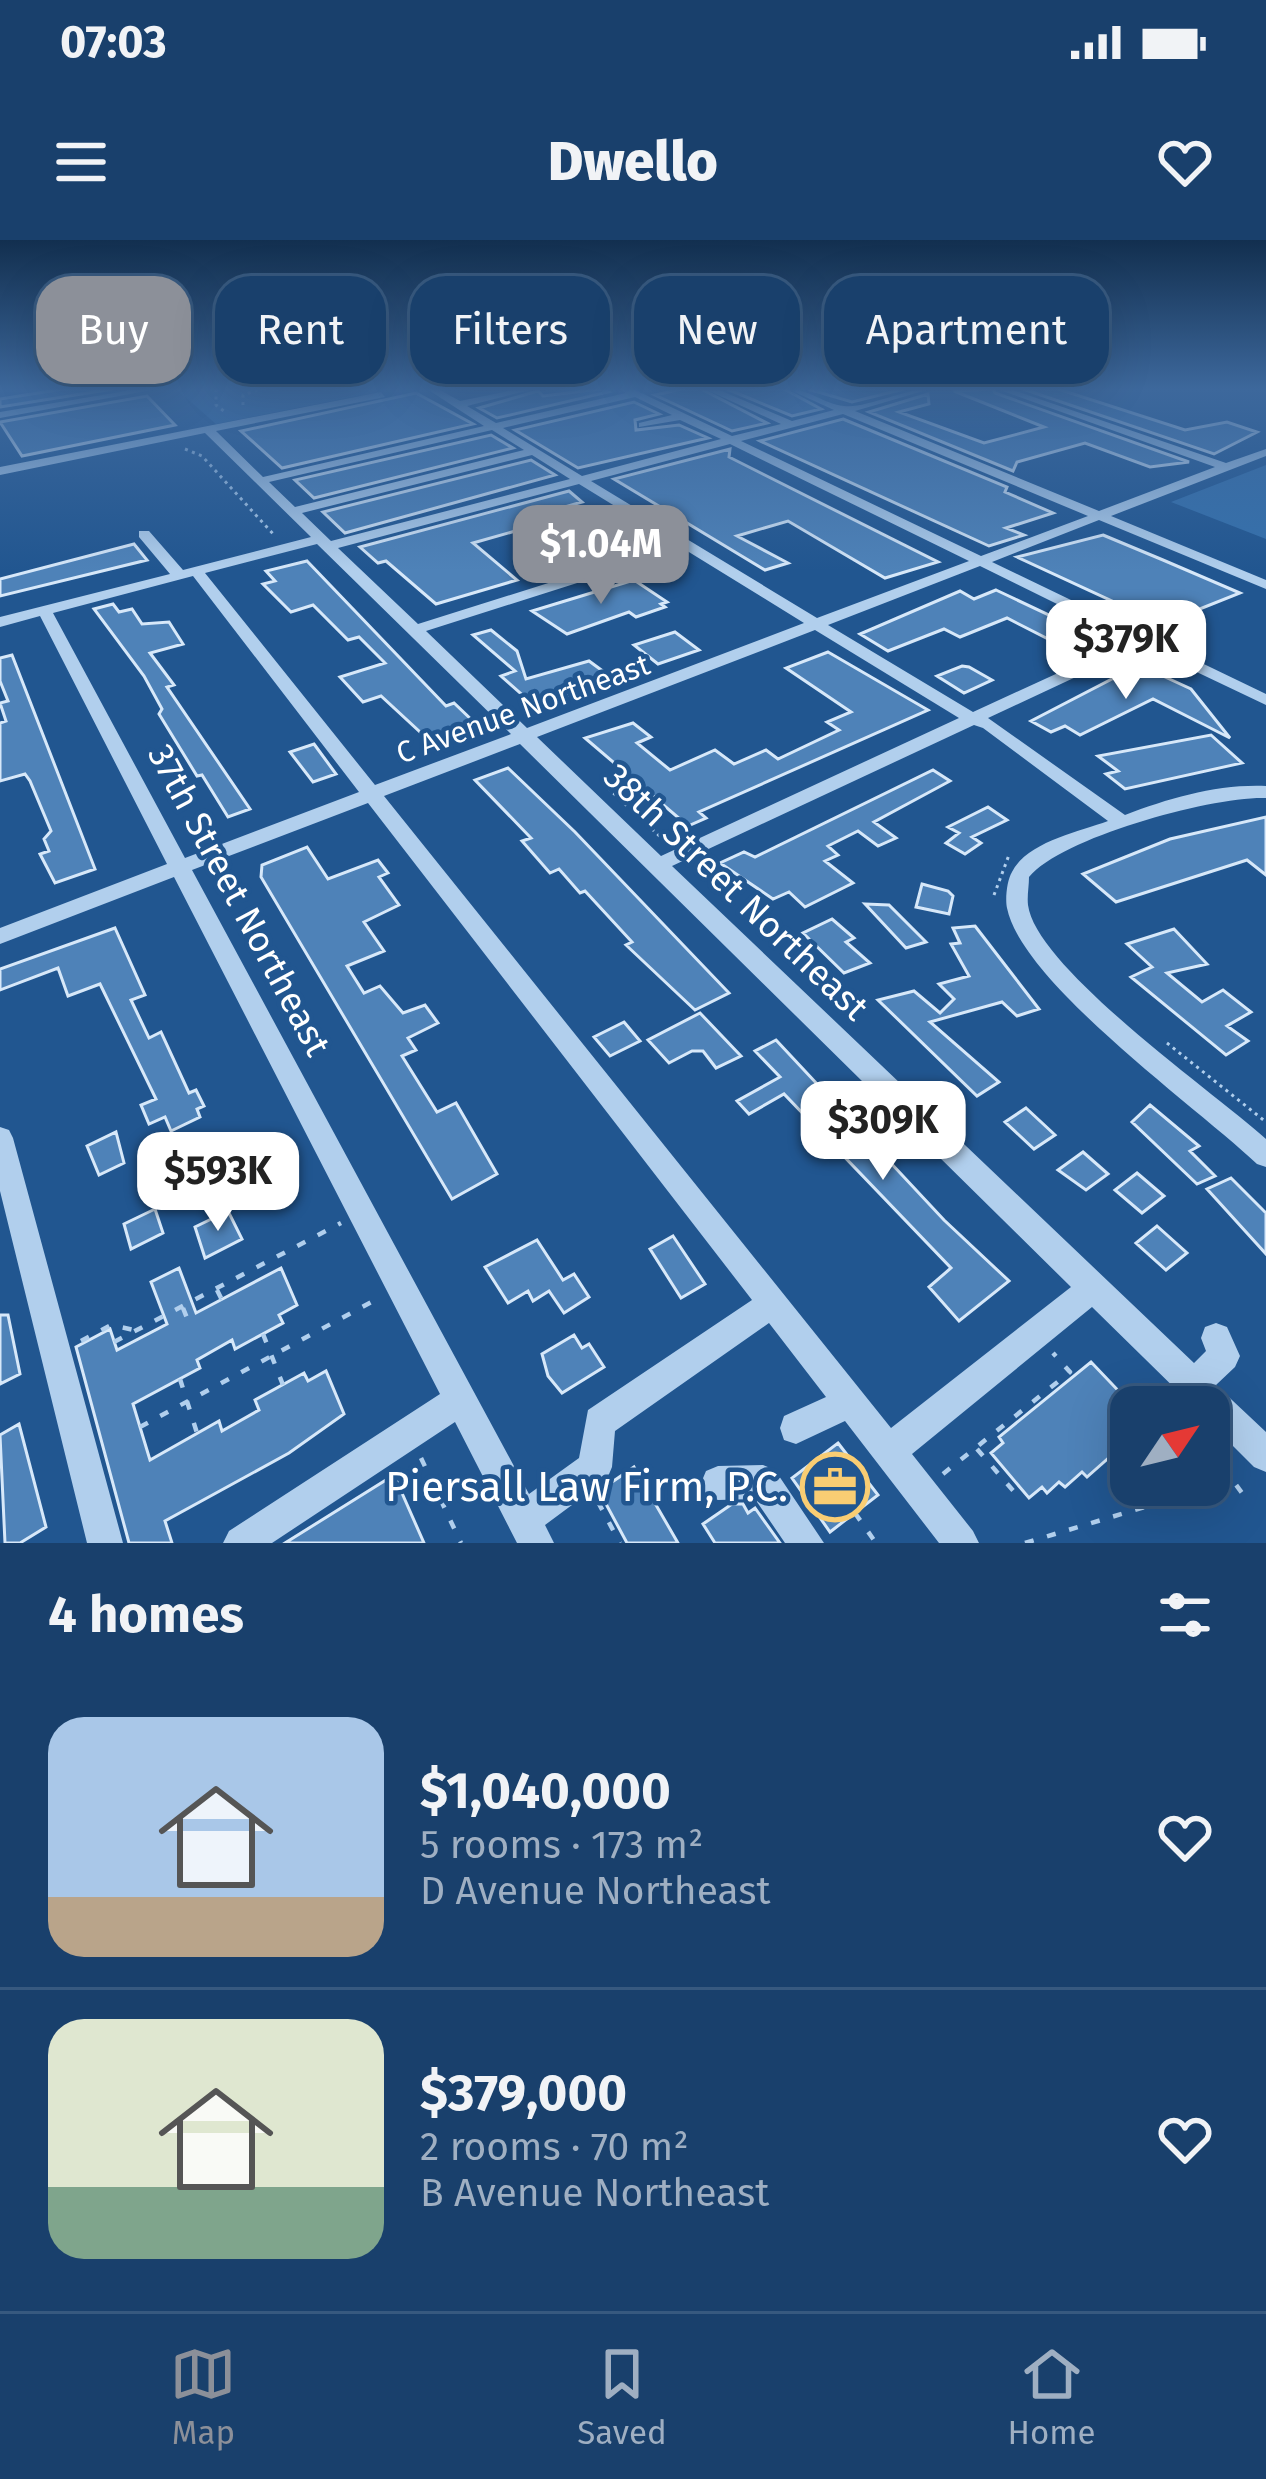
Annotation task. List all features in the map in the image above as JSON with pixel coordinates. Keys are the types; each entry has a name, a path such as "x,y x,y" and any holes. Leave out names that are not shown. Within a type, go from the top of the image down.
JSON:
{"street":[{"path":"0,471 108,450"},
{"name":"38th Street Northeast","path":"228,450 530,736 670,859 1266,1455"},
{"path":"260,481 396,450"},
{"path":"531,450 1008,737 1122,821"},
{"path":"0,622 693,450"},
{"path":"751,450 1266,700"},
{"path":"940,450 1266,585"},
{"path":"1177,450 1226,467"},
{"path":"292,512 534,452"},
{"name":"C Avenue Northeast","path":"0,936 1266,452"},
{"path":"144,534 188,573 374,794 961,1543"},
{"path":"417,629 686,544"},
{"name":"37th Street Northeast","path":"44,610 530,1531"},
{"path":"670,859 1142,640"},
{"path":"1266,792 1203,800 1122,821 1041,855 1019,875 1014,895 1023,929 1053,970 1266,1156"},
{"path":"0,1138 106,1543"},
{"path":"889,1451 1094,1287"},
{"path":"530,1531 595,1467 599,1423 773,1303"},
{"path":"1194,1384 1224,1357 1216,1338"},
{"path":"241,1543 461,1399"},
{"path":"796,1428 850,1402"},
{"path":"718,1483 763,1482 806,1543"}],"path":[{"path":"179,450 202,456 271,526 273,542"},
{"path":"606,786 670,859"},
{"path":"1154,1033 1266,1122"},
{"path":"114,1342 340,1223"},
{"path":"217,1288 220,1298 228,1294"},
{"path":"140,1427 377,1299"},
{"path":"182,1306 187,1318"},
{"path":"77,1343 111,1325 135,1330"},
{"path":"263,1334 283,1384"},
{"path":"937,1479 1070,1372"},
{"path":"180,1379 197,1433"},
{"path":"417,1448 461,1543"},
{"path":"976,1448 1016,1494 1022,1489"},
{"path":"1230,1470 1245,1497"},
{"path":"1024,1543 1237,1478"},
{"path":"592,1491 620,1543"},
{"path":"854,1513 876,1543"}],"shaded area":[{"path":"1266,465 1266,539 1171,502"}],"building":[{"path":"18,450 53,450 22,456"},
{"path":"262,450 361,450 282,468"},
{"path":"427,450 506,450 314,498 295,480"},
{"path":"548,450 657,450 578,468"},
{"path":"730,450 729,457 938,562 885,578 788,521 737,536 788,563 765,570 614,479"},
{"path":"779,450 917,450 1007,487 1005,492 1053,513 1006,528 1024,535 989,546"},
{"path":"961,450 1061,450 1017,462 1013,471"},
{"path":"1103,450 1155,450 1189,462 1150,467"},
{"path":"531,460 555,475 345,533 323,512"},
{"path":"569,491 582,502 523,519 533,526 473,543 517,580 436,604 386,561 378,563 360,547"},
{"path":"1103,535 1240,593 1162,624 1017,557"},
{"path":"134,544 147,560 0,596 0,579"},
{"path":"307,561 446,706 454,703 478,726 432,743 381,696 363,702 340,677 385,663 359,637 348,640 313,605 291,612 263,584 275,581 266,571"},
{"path":"634,580 667,602 661,604 665,607 636,617 629,612 567,634 532,611"},
{"path":"996,590 1091,635 1064,647 1007,618 960,637 944,629 888,651 860,634 960,591 974,599"},
{"path":"113,604 119,612 132,609 142,624 169,622 183,644 150,653 174,685 167,687 250,809 228,817 202,775 197,776 159,714 162,709 144,676 94,609"},
{"path":"491,630 517,651 526,679 589,661 615,680 535,706 501,676 515,671 473,635"},
{"path":"675,632 699,650 658,664 634,645"},
{"path":"828,652 928,710 699,812 706,818 688,826 585,738 633,723 651,737 637,743 670,770 715,750 734,764 766,750 778,759 839,730 827,722 851,712 786,668"},
{"path":"12,655 95,869 55,883 40,854 49,851 44,839 51,831 30,781 25,774 0,781 0,723 6,721 0,703 8,701 0,681 0,658"},
{"path":"1139,665 1191,689 1230,738 1153,699 1080,735 1065,726 1051,732 1031,721"},
{"path":"962,666 992,680 964,693 937,676"},
{"path":"1211,735 1242,763 1125,789 1106,774 1118,771 1098,756"},
{"path":"314,744 336,774 313,782 290,752"},
{"path":"508,768 729,993 695,1010 626,945 632,942 585,891 580,893 559,869 550,873 522,841 531,838 475,780"},
{"path":"933,770 950,781 874,822 896,838 878,846 858,831 828,846 838,855 825,861 853,883 805,907 789,892 773,899 720,863 744,852 755,857"},
{"path":"988,807 1007,820 972,837 981,843 965,854 946,843 959,833 948,827"},
{"path":"1266,817 1266,875 1247,860 1116,902 1083,874 1170,839"},
{"path":"307,847 328,879 378,860 388,873 379,877 399,905 364,922 384,951 347,966 364,993 380,986 403,1013 425,1005 438,1023 408,1038 416,1050 402,1056 437,1112 456,1103 497,1174 452,1199 261,877 262,865"},
{"path":"922,884 953,896 949,914 916,907"},
{"path":"865,904 889,905 926,942 906,948"},
{"path":"832,919 854,938 846,942 870,963 844,973 803,933"},
{"path":"975,926 1039,1009 1017,1016 1002,1002 930,1022 999,1082 977,1096 878,1000 914,991 940,1013 954,999 939,984 969,976 951,944 960,943 953,928"},
{"path":"115,928 145,995 131,1000 149,1038 161,1032 189,1093 196,1090 204,1106 197,1109 200,1117 171,1131 165,1117 149,1124 141,1105 156,1099 100,984 68,996 58,968 0,990 0,969"},
{"path":"1174,929 1207,964 1167,973 1202,1002 1223,990 1251,1012 1227,1026 1248,1041 1226,1055 1131,977 1152,967 1127,944"},
{"path":"700,1013 741,1056 716,1068 703,1051 692,1051 669,1063 648,1040"},
{"path":"624,1022 640,1041 610,1056 594,1037"},
{"path":"776,1040 944,1220 1009,1281 959,1321 929,1287 951,1268 784,1094 749,1114 737,1101 780,1077 755,1051"},
{"path":"1150,1105 1199,1146 1190,1151 1215,1176 1197,1184 1132,1122"},
{"path":"1026,1108 1055,1135 1034,1149 1005,1122"},
{"path":"116,1132 124,1163 99,1175 87,1146"},
{"path":"204,1150 216,1180 173,1197 166,1179 177,1174 173,1165"},
{"path":"1083,1152 1108,1174 1086,1190 1058,1170"},
{"path":"1137,1173 1164,1196 1142,1213 1115,1190"},
{"path":"1231,1178 1266,1213 1266,1254 1207,1189"},
{"path":"155,1209 163,1233 131,1249 124,1224"},
{"path":"228,1211 242,1239 205,1258 195,1227"},
{"path":"1157,1226 1187,1253 1166,1270 1136,1243"},
{"path":"673,1236 705,1284 681,1298 650,1249"},
{"path":"537,1240 563,1280 574,1274 589,1297 564,1313 549,1291 533,1301 528,1291 508,1303 485,1267"},
{"path":"179,1268 196,1313 281,1268 297,1305 279,1315 283,1323 235,1349 232,1340 197,1360 200,1368 133,1404 150,1460 219,1421 222,1431 259,1410 255,1400 304,1373 308,1381 326,1371 344,1414 289,1453 165,1521 172,1543 129,1543 76,1347 110,1329 117,1350 167,1324 151,1282"},
{"path":"0,1315 8,1315 20,1374 0,1384"},
{"path":"574,1335 582,1348 589,1344 604,1367 562,1393 548,1376 542,1354"},
{"path":"1091,1362 1114,1386 1110,1386 1110,1457 1087,1477 1082,1472 1065,1487 1059,1482 1047,1493 1042,1487 1029,1498 991,1453 1003,1443 999,1437"},
{"path":"19,1424 46,1527 20,1543 5,1543 0,1435"},
{"name":"Piersall Law Firm, P.C.","path":"838,1443 878,1495 830,1532 792,1478"},
{"path":"634,1467 678,1543 627,1543 599,1491"},
{"path":"394,1475 424,1543 285,1543"},
{"path":"732,1504 743,1504 748,1513 755,1508 780,1543 715,1543 703,1524"}],"place":[{"name":"Piersall Law Firm, P.C.","path":"835,1487"}]}
